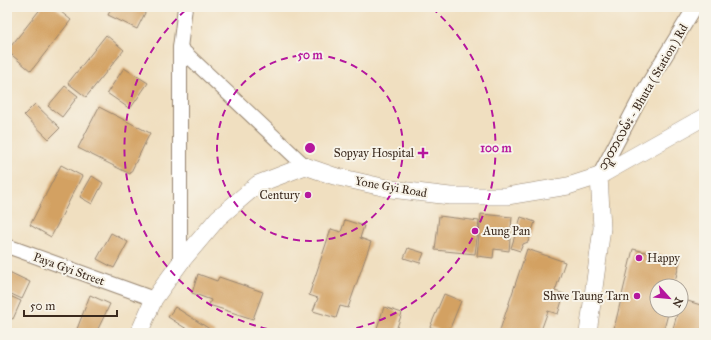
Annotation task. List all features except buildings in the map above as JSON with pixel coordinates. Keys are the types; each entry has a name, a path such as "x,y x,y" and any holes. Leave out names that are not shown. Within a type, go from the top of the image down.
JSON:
{"street":[{"path":"180,263 180,48 185,7"},
{"name":"ဘူတာလမ်း - Bhuta ( Station ) Rd","path":"588,333 602,228 598,176 645,89 695,7"},
{"path":"139,333 154,299 180,263 218,218 258,184 305,166 180,48"},
{"name":"Yone Gyi Road","path":"305,166 334,176 391,189 450,196 507,196 568,186 598,176 704,117"},
{"name":"Paya Gyi Street","path":"7,246 154,299"}],"place":[{"name":"Sopyay Hospital","path":"423,153"},
{"name":"Century","path":"308,195"},
{"name":"Aung Pan","path":"475,231"},
{"name":"Happy","path":"639,258"},
{"name":"Shwe Taung Tarn","path":"637,296"}]}
